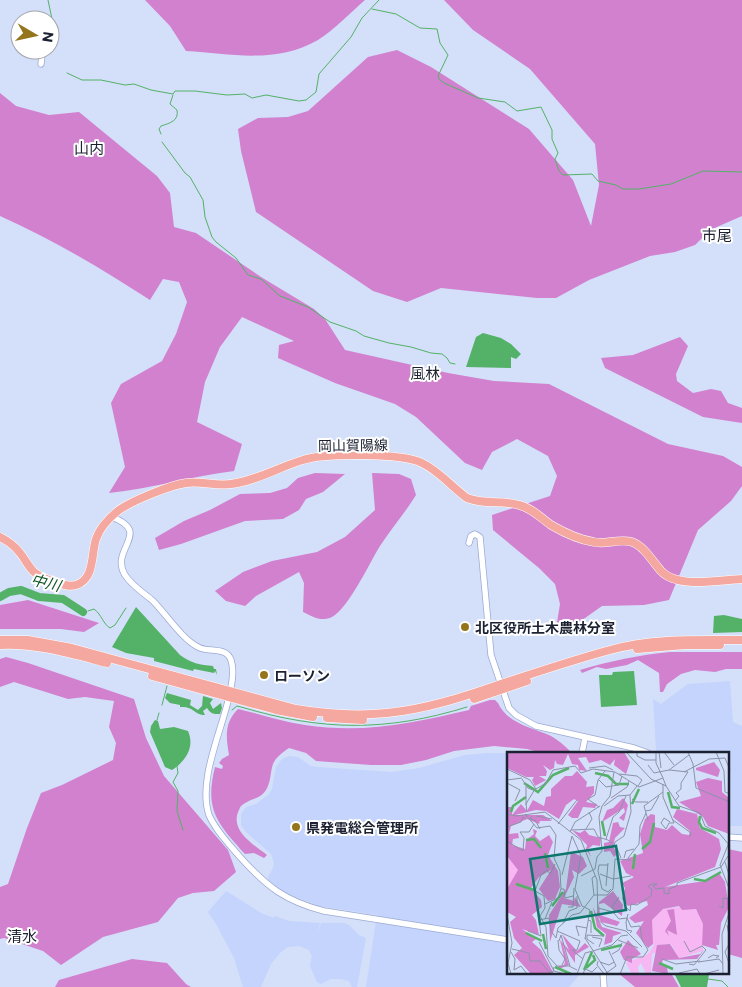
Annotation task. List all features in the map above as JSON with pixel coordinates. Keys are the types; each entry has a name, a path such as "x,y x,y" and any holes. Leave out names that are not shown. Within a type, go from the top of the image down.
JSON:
{"main road":[{"name":"岡山賀陽線","path":"0,537 14,546 34,571 42,577 64,585 78,585 87,578 90,572 96,539 100,530 112,516 130,504 173,486 186,483 232,484 304,460 323,456 397,457 423,463 459,493 475,502 510,503 528,508 552,525 585,540 599,543 631,542 637,545 666,576 673,579 690,582 742,579"},
{"path":"0,640 28,640 72,648 230,695"},
{"path":"501,687 610,650 637,644 686,640 742,640"},
{"path":"0,645 30,646 74,654 230,695 296,709 318,713 363,715 387,713 459,699 612,654 639,649 685,645 742,645"}],"street":[{"path":"41,60 41,64"},
{"path":"112,516 123,521 130,529 131,538 121,560 125,575 196,646 203,649 222,651 227,654 231,663 230,695 207,775 206,804 210,816 222,836 262,881 296,903 324,911 507,940"},
{"path":"469,543 471,536 475,534 480,537 491,655 509,708 520,718 536,726 645,752"},
{"path":"582,752 585,738"},
{"path":"603,974 604,987"}],"shaded area":[{"path":"145,0 365,0 318,40 286,52 253,56 186,51 170,26"},
{"path":"444,0 742,0 742,216 710,230 695,245 675,252 650,256 589,280 556,298 537,298 441,288 407,302 373,291 256,212 241,151 238,129 258,118 288,117 308,111 368,57 397,50 431,67 529,129 573,180 591,226 599,185 595,144 530,69 473,30"},
{"path":"0,93 16,106 49,115 79,112 157,176 170,193 174,227 196,233 261,277 314,309 325,319 345,350 448,373 494,381 549,384 668,444 723,456 742,467 742,486 731,501 698,530 669,600 644,605 602,606 561,635 556,629 560,604 555,584 539,568 493,530 492,515 550,496 557,476 548,456 517,439 492,452 482,470 465,463 416,417 395,404 335,383 278,358 279,345 294,341 242,317 220,347 205,382 197,422 242,444 234,471 109,493 125,467 111,403 121,384 162,361 176,334 187,302 179,282 163,279 150,300 39,234 0,216"},
{"path":"483,333 501,338 511,344 521,354 516,359 511,357 511,368 466,367 476,337"},
{"path":"680,337 688,346 676,374 677,381 693,393 711,389 721,391 728,403 742,408 742,423 703,417 605,368 601,358 633,355"},
{"path":"315,473 345,474 323,492 306,499 299,510 283,519 245,521 159,550 155,538 184,521 240,494 270,493 287,488 298,478"},
{"path":"372,473 399,474 411,479 416,495 380,546 352,595 345,605 332,617 317,618 303,612 304,583 299,572 256,596 245,606 226,601 215,591 243,572 272,561 317,552 345,537 375,510"},
{"path":"28,600 99,623 84,632 61,629 0,629 0,605"},
{"path":"136,607 180,655 196,663 213,666 216,669 217,675 215,671 214,673 194,669 193,671 154,661 154,658 126,653 112,647"},
{"path":"724,615 742,619 742,632 713,633 714,616"},
{"path":"670,652 742,652 742,669 726,669 715,672 695,670 681,674 667,684 663,692 660,692 659,673 638,660 627,665 606,669 597,667 582,673 580,670 625,659"},
{"path":"6,657 134,699 146,738 164,776 228,850 236,872 214,891 193,893 178,898 158,922 103,937 61,965 43,951 4,938 0,939 0,887 8,884 41,793 113,760 116,743 109,727 114,701 85,697 68,699 14,682 0,687 0,659"},
{"path":"634,671 637,705 601,707 599,675"},
{"path":"730,681 733,722 742,726 742,826 730,826 730,752 658,752 656,749 653,699 661,704 688,684"},
{"path":"167,693 191,700 190,705 198,710 202,706 203,696 213,699 210,703 213,709 221,703 220,714 212,713 207,708 203,711 205,715 201,715 188,708 180,707 180,705 170,703 165,698"},
{"path":"495,700 508,716 528,727 551,736 570,752 538,752 494,746 454,751 426,760 401,765 371,765 316,761 306,753 289,748 274,761 269,784 264,793 242,805 237,817 237,824 240,830 249,841 267,855 264,858 254,853 245,854 227,834 216,815 211,795 215,767 222,769 223,766 219,763 229,755 227,730 233,714 238,709 305,725 368,728 448,715 469,710 471,706"},
{"path":"155,720 158,721 160,729 174,727 188,731 190,748 188,753 172,770 165,767 150,732"},
{"path":"507,753 507,974 580,974 569,987 366,987 377,915 319,906 288,894 274,885 268,880 274,863 271,854 246,832 241,825 241,814 246,807 256,804 269,794 272,789 276,767 282,759 289,756 298,757 311,766 392,772 419,768 465,755"},
{"path":"730,849 742,852 742,958 730,955"},
{"path":"226,891 261,913 274,918 275,916 289,921 320,923 317,936 321,923 344,923 349,925 359,935 366,938 357,987 352,987 349,981 341,979 331,979 321,984 317,982 310,966 312,955 309,950 299,946 288,947 281,952 271,964 261,987 243,987 234,958 208,912"},
{"path":"132,959 167,963 191,987 55,987 59,980"},
{"path":"619,974 672,974 679,987 635,987"},
{"path":"674,974 709,974 707,987 681,987"}],"waterway":[{"path":"48,0 50,10"},
{"path":"67,73 82,80 101,80 125,85 134,84 151,90 173,94 175,91 195,91 227,95 245,94 252,98 266,95 299,101 306,100 316,92 319,74 351,37 362,18 379,0"},
{"path":"372,9 396,14 420,28 437,29 440,43 448,55 438,76 444,83 478,98 505,102 517,111 541,107 552,130 552,139 558,153 555,159 559,171 563,175 592,174 598,181 616,185 623,189 639,189 671,184 703,171 742,172"},
{"path":"161,134 159,129 161,126 168,124 177,117 177,110 170,104 173,95"},
{"path":"162,142 190,177 203,200 205,217 212,237 236,258 248,275 261,279 280,296 308,307 330,322 356,331 364,336 442,354 450,363 455,364"},
{"name":"中川","path":"0,597 9,592 21,590 39,597 63,599 83,612"},
{"path":"88,611 94,609 110,628 115,625 126,608"},
{"path":"162,705 167,686"},
{"path":"232,710 237,706 299,721 354,725 409,721 467,707"},
{"path":"157,720 159,713"},
{"path":"177,766 178,773 173,782 178,791 177,811 183,830"},
{"path":"708,979 722,981 728,987"}],"place":[{"name":"北区役所土木農林分室","path":"465,627"},
{"name":"ローソン","path":"264,675"},
{"name":"県発電総合管理所","path":"296,827"}],"district":[{"name":"山内","path":"89,148"},
{"name":"市尾","path":"717,235"},
{"name":"風林","path":"425,373"},
{"name":"清水","path":"22,936"}]}
